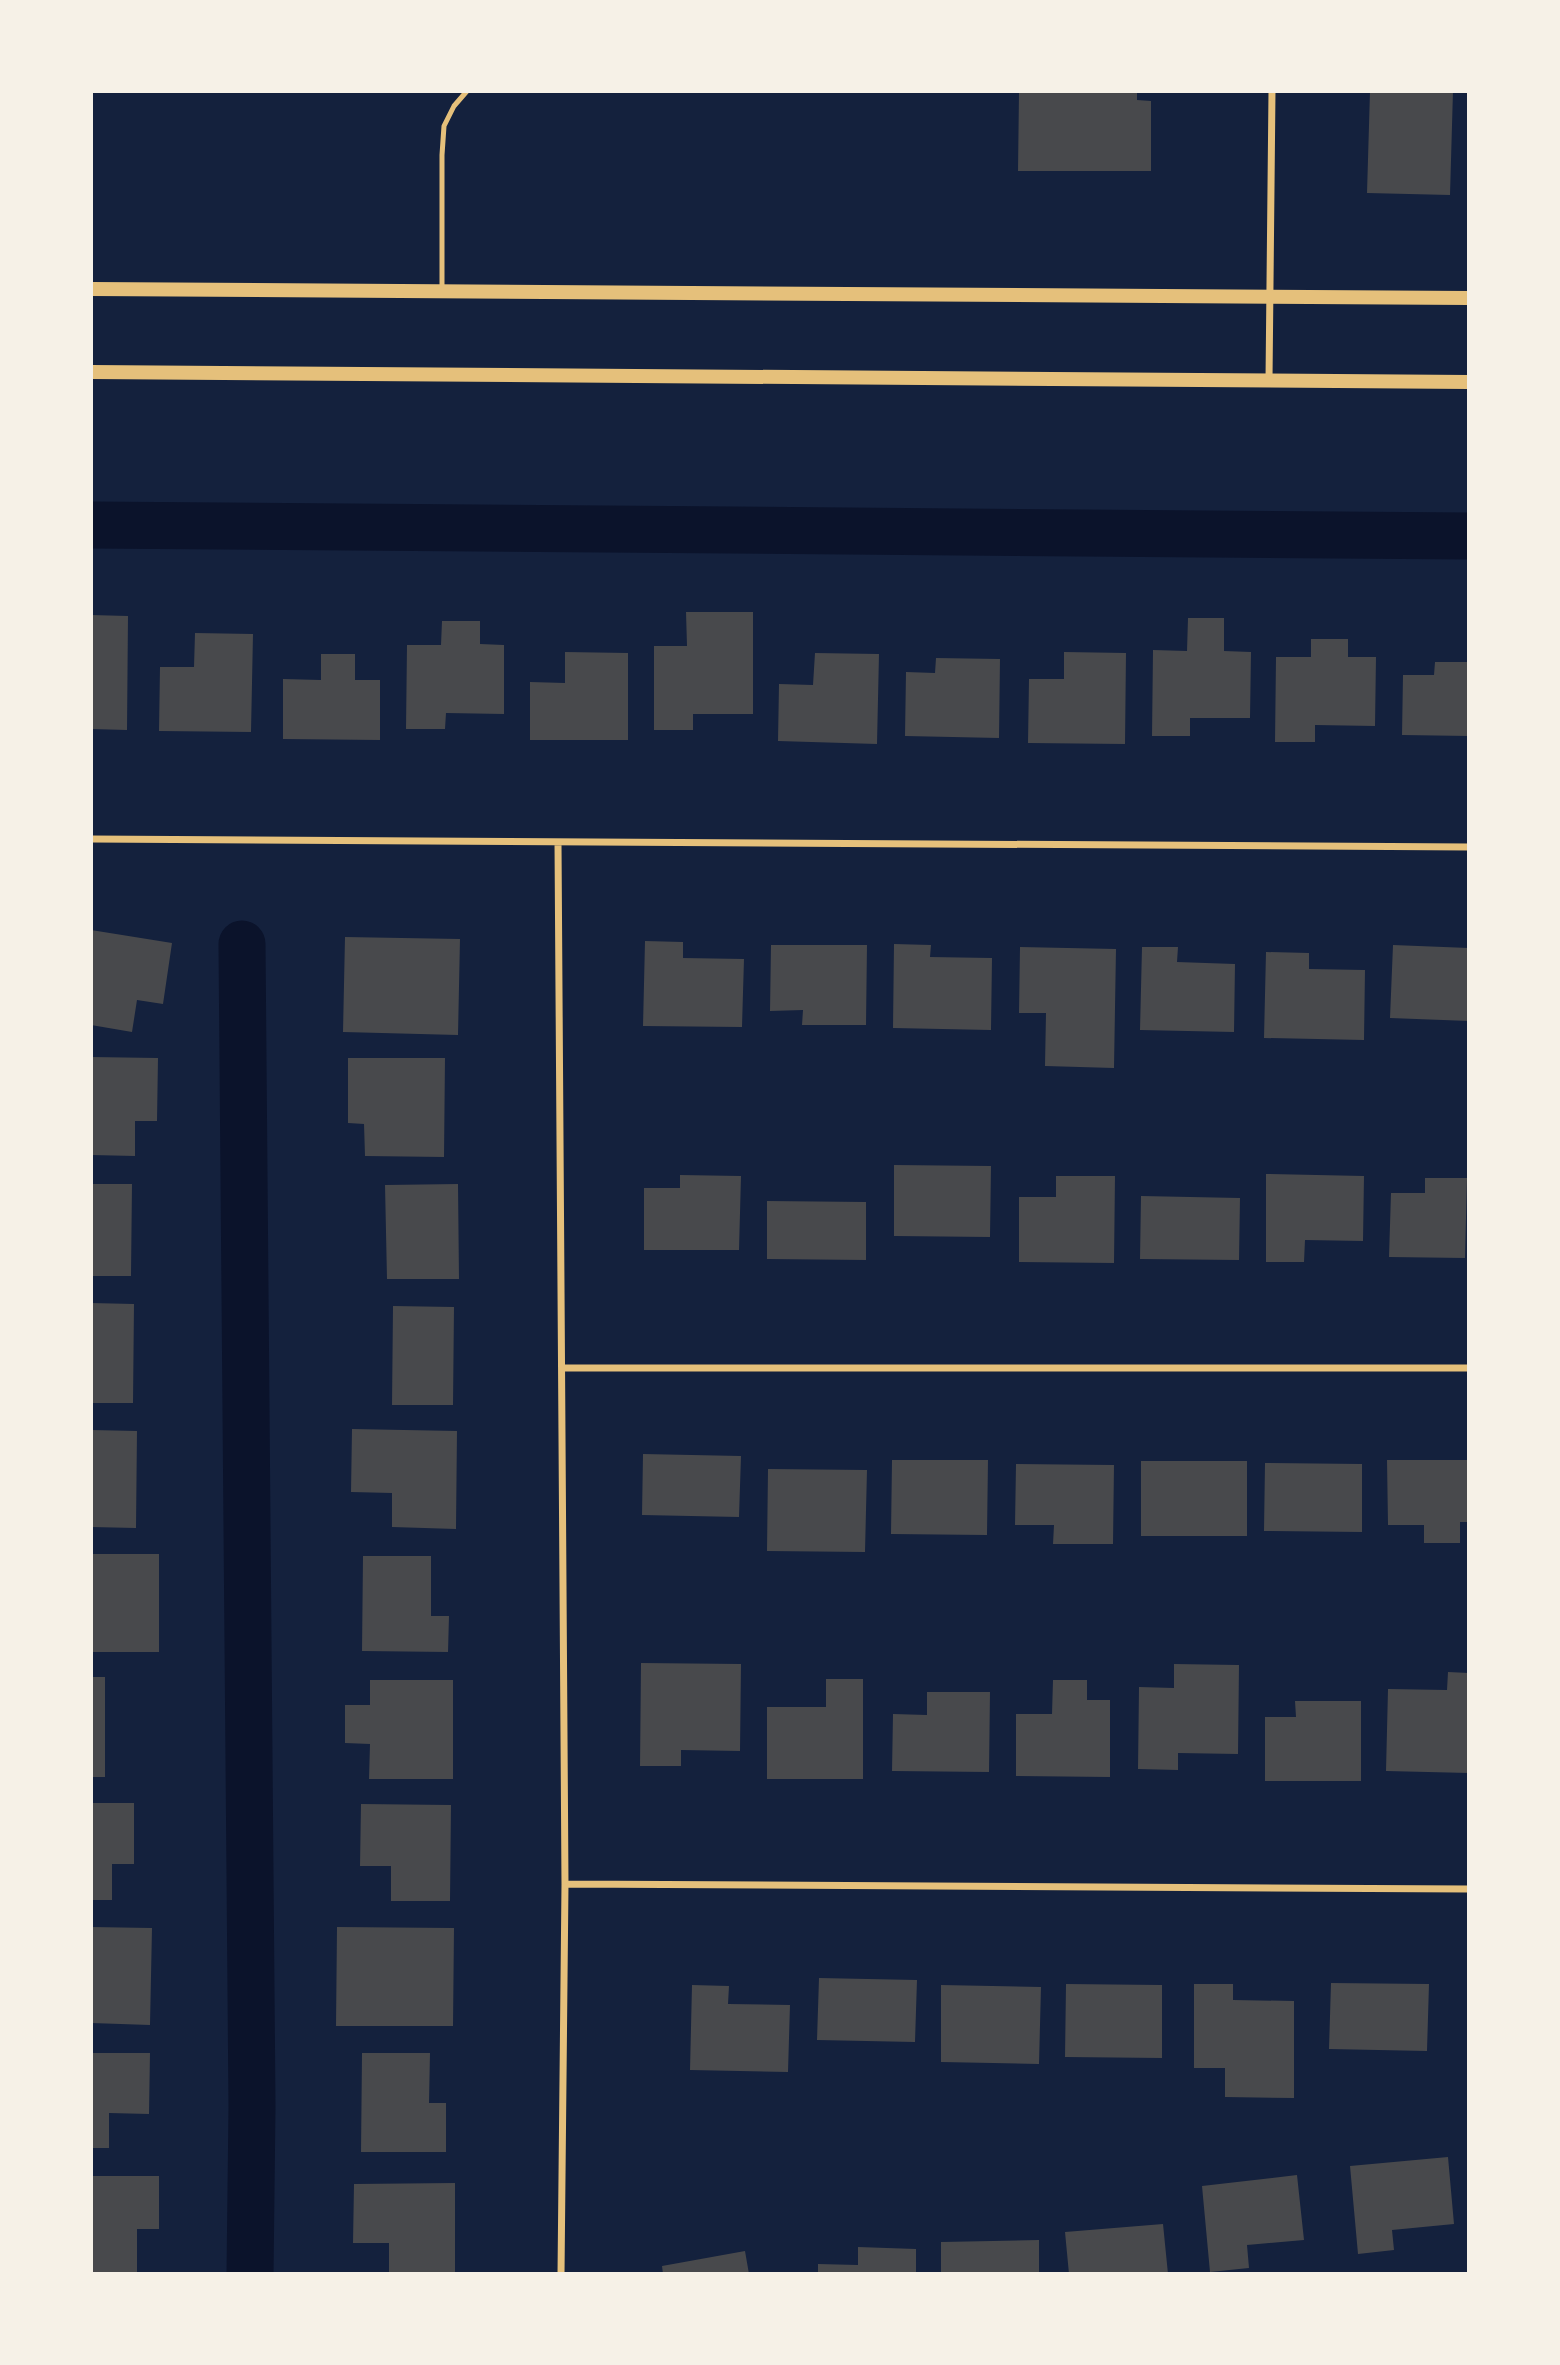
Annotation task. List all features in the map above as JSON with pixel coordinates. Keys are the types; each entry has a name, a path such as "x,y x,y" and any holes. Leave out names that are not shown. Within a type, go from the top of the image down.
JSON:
{"main road":[{"path":"91,289 1469,298"},
{"path":"91,372 1469,382"}],"street":[{"path":"1269,380 1272,91"},
{"path":"91,839 1469,847"},
{"path":"558,842 565,1884 561,2274"},
{"path":"563,1368 1469,1368"},
{"path":"565,1884 1469,1889"}],"lane":[{"path":"442,292 444,126 454,106 467,91"}],"building":[{"path":"1019,91 1137,91 1137,100 1151,101 1151,171 1018,171"},
{"path":"1370,91 1453,91 1450,195 1367,193"},
{"path":"686,612 753,612 753,714 693,714 693,730 654,730 654,646 687,646"},
{"path":"91,615 128,616 127,730 91,729"},
{"path":"1188,618 1224,618 1224,651 1251,652 1250,718 1190,718 1190,736 1152,736 1153,650 1187,651"},
{"path":"442,621 480,621 480,644 504,645 504,714 446,713 445,729 406,729 407,645 441,645"},
{"path":"195,633 253,634 251,732 159,731 160,667 194,667"},
{"path":"1311,639 1348,639 1348,657 1376,657 1375,726 1315,725 1315,742 1275,742 1276,657 1311,657"},
{"path":"565,652 628,653 628,740 530,740 530,682 565,683"},
{"path":"1064,652 1126,653 1125,744 1028,743 1029,679 1064,679"},
{"path":"815,653 879,654 877,744 778,741 779,684 813,685"},
{"path":"321,654 355,654 355,680 380,680 380,740 283,739 283,679 321,680"},
{"path":"936,658 1000,659 999,738 905,736 906,672 935,673"},
{"path":"1435,662 1469,662 1469,736 1402,735 1403,675 1434,675"},
{"path":"91,930 172,943 163,1004 137,1000 132,1032 91,1025"},
{"path":"345,937 460,939 458,1035 343,1032"},
{"path":"645,941 683,942 683,958 744,959 742,1027 643,1026"},
{"path":"894,944 931,945 930,957 992,958 991,1030 893,1028"},
{"path":"771,945 867,945 866,1025 802,1025 803,1010 770,1011"},
{"path":"1393,945 1469,948 1469,1021 1390,1018"},
{"path":"1020,947 1116,949 1114,1068 1045,1066 1046,1013 1019,1013"},
{"path":"1142,947 1178,947 1177,962 1235,964 1234,1032 1140,1030"},
{"path":"1266,952 1309,953 1309,969 1365,970 1364,1040 1264,1038"},
{"path":"91,1057 158,1058 157,1121 135,1121 135,1156 91,1155"},
{"path":"348,1058 445,1058 444,1157 365,1156 364,1124 348,1123"},
{"path":"894,1165 991,1166 990,1237 894,1236"},
{"path":"1266,1174 1364,1176 1363,1241 1305,1240 1304,1262 1266,1262"},
{"path":"680,1175 741,1176 739,1250 644,1250 644,1188 680,1188"},
{"path":"1056,1176 1115,1176 1114,1263 1019,1262 1019,1197 1056,1197"},
{"path":"1425,1178 1467,1178 1465,1258 1389,1257 1391,1193 1425,1193"},
{"path":"91,1184 132,1184 131,1276 91,1276"},
{"path":"458,1184 459,1279 387,1279 385,1185"},
{"path":"1141,1196 1240,1198 1239,1260 1140,1259"},
{"path":"767,1201 866,1202 866,1260 767,1259"},
{"path":"91,1303 134,1304 133,1403 91,1403"},
{"path":"393,1306 454,1307 453,1405 392,1405"},
{"path":"352,1429 457,1431 456,1529 392,1527 392,1493 351,1492"},
{"path":"91,1430 137,1431 136,1528 91,1527"},
{"path":"643,1454 741,1456 739,1517 642,1515"},
{"path":"892,1460 988,1460 987,1535 891,1534"},
{"path":"1387,1460 1469,1460 1469,1522 1460,1522 1460,1543 1424,1543 1424,1525 1388,1525"},
{"path":"1141,1461 1247,1461 1247,1536 1141,1536"},
{"path":"1265,1463 1362,1464 1362,1532 1264,1531"},
{"path":"1016,1464 1114,1465 1113,1544 1053,1544 1054,1525 1015,1525"},
{"path":"768,1469 867,1470 865,1552 767,1551"},
{"path":"91,1554 159,1554 159,1652 91,1652"},
{"path":"363,1556 431,1556 431,1616 449,1616 448,1652 362,1651"},
{"path":"641,1663 741,1664 740,1751 681,1750 681,1766 640,1766"},
{"path":"1174,1664 1239,1665 1238,1754 1178,1753 1178,1770 1138,1769 1139,1687 1174,1688"},
{"path":"1448,1672 1469,1673 1469,1773 1386,1771 1388,1689 1447,1690"},
{"path":"91,1677 105,1677 105,1777 91,1777"},
{"path":"826,1679 863,1679 863,1779 767,1779 767,1707 826,1707"},
{"path":"370,1680 453,1680 453,1779 369,1779 370,1744 345,1743 345,1705 370,1705"},
{"path":"1053,1680 1087,1680 1087,1700 1110,1700 1110,1777 1016,1776 1016,1714 1052,1714"},
{"path":"927,1692 990,1692 989,1772 892,1771 893,1714 927,1715"},
{"path":"1295,1701 1361,1701 1361,1781 1265,1781 1265,1717 1296,1717"},
{"path":"91,1803 134,1803 134,1864 112,1864 112,1900 91,1900"},
{"path":"361,1804 451,1805 450,1901 391,1901 391,1866 360,1866"},
{"path":"91,1927 152,1928 150,2025 91,2023"},
{"path":"337,1927 454,1928 453,2026 336,2026"},
{"path":"819,1978 917,1980 915,2042 817,2040"},
{"path":"1331,1983 1429,1984 1427,2051 1329,2049"},
{"path":"1066,1984 1162,1985 1162,2058 1065,2057"},
{"path":"1194,1984 1233,1984 1233,2000 1294,2001 1294,2098 1225,2097 1225,2068 1194,2068"},
{"path":"692,1985 729,1986 728,2004 790,2005 788,2072 690,2070"},
{"path":"941,1985 1041,1987 1039,2064 941,2062"},
{"path":"91,2053 150,2053 149,2114 109,2113 109,2148 91,2148"},
{"path":"362,2053 430,2053 429,2103 446,2103 446,2152 361,2152"},
{"path":"1448,2157 1454,2224 1392,2230 1394,2250 1358,2254 1350,2166"},
{"path":"1297,2175 1304,2240 1247,2245 1249,2268 1210,2272 1202,2186"},
{"path":"91,2176 159,2176 159,2229 137,2229 137,2274 91,2273"},
{"path":"455,2183 455,2274 389,2274 389,2243 353,2243 354,2184"},
{"path":"1163,2224 1168,2274 1069,2274 1065,2232"},
{"path":"1039,2240 1039,2274 941,2274 941,2242"},
{"path":"858,2247 916,2249 916,2274 818,2274 818,2264 858,2265"},
{"path":"745,2251 749,2274 663,2274 662,2266"}],"waterway":[{"path":"91,525 1469,536"},
{"path":"242,944 252,2107 250,2274"}]}
